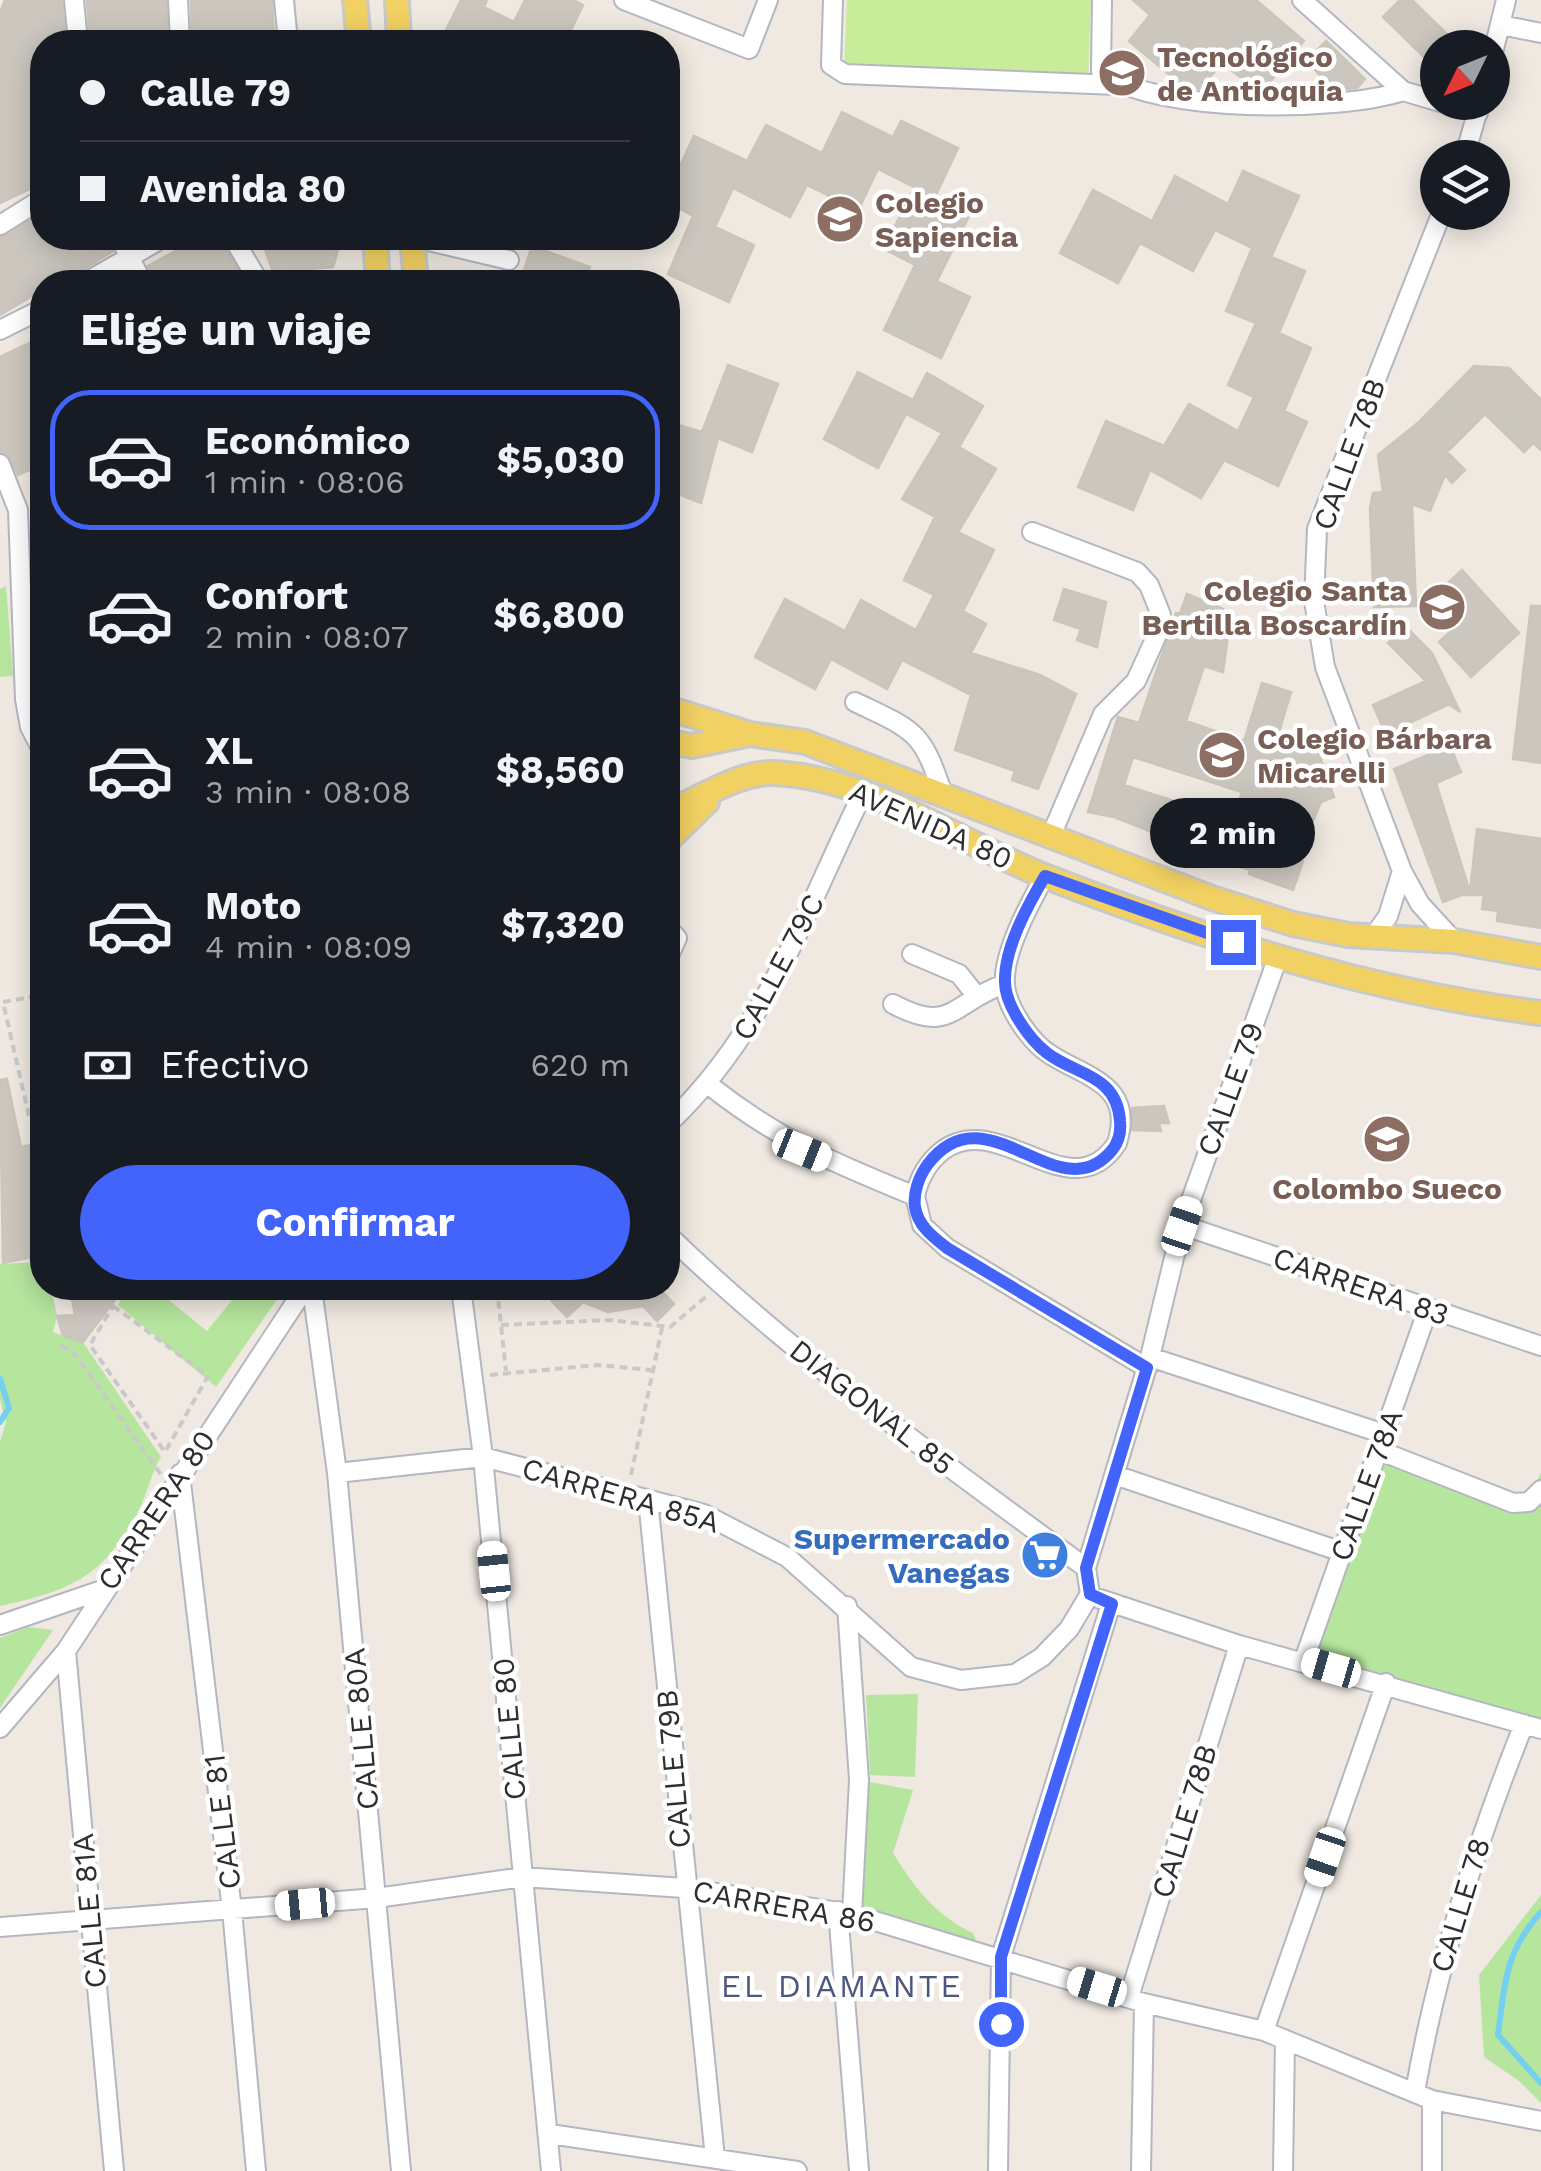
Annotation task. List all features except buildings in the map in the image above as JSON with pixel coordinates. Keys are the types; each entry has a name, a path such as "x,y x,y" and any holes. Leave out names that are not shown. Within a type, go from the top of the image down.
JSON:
{"main road":[{"path":"355,0 358,30"},
{"path":"397,0 398,30"},
{"path":"680,712 750,734"},
{"name":"AVENIDA 80","path":"680,744 692,746 750,734 805,742 1050,838 1293,924 1374,936 1454,941 1530,955"},
{"name":"AVENIDA 80","path":"680,807 760,773 813,777 863,793 1045,876 1330,975 1495,1008 1541,1013"},
{"path":"680,829 721,790"},
{"path":"1530,955 1541,973"},
{"path":"1495,1008 1532,1000 1541,994"}],"street":[{"path":"74,0 77,30"},
{"path":"178,0 179,30"},
{"path":"284,0 287,30"},
{"path":"624,0 749,50 768,0"},
{"path":"833,0 831,65 845,74 1118,85 1167,98 1311,105 1375,100 1403,91"},
{"path":"1102,0 1101,72 1118,85"},
{"path":"1302,0 1403,91 1420,95"},
{"path":"1500,30 1506,0"},
{"path":"1501,25 1541,33"},
{"path":"0,225 30,206"},
{"name":"CALLE 78B","path":"1435,230 1317,529 1313,571 1325,667 1402,871 1420,904 1454,941"},
{"path":"125,250 135,270"},
{"path":"106,270 141,250"},
{"path":"466,250 510,260"},
{"path":"0,330 30,318"},
{"path":"0,464 18,510 17,567 30,727"},
{"path":"1032,532 1137,572 1149,586 1161,615 1145,665 1103,714 1050,838"},
{"path":"0,576 17,567"},
{"path":"856,702 912,729 931,758 943,794"},
{"name":"CALLE 79C","path":"680,1113 709,1085 748,1030 793,949 863,793"},
{"path":"1374,936 1392,905 1402,871"},
{"path":"1045,876 1017,932 1005,984 1008,999 1041,1047 1088,1071 1111,1092 1120,1120 1112,1151 1089,1166 1065,1168 997,1140 965,1139 931,1161 914,1196 922,1225 947,1248 1149,1362 1381,1442 1504,1500 1535,1496"},
{"path":"912,954 958,974 975,994"},
{"name":"CALLE 79","path":"1086,1568 1149,1362 1182,1226 1278,957"},
{"path":"893,1004 920,1018 940,1018 961,1008 975,994 1005,984"},
{"path":"709,1085 802,1150 914,1196"},
{"name":"CARRERA 83","path":"1182,1226 1541,1346"},
{"name":"DIAGONAL 85","path":"680,1247 719,1284 865,1404 1086,1568"},
{"name":"CARRERA 80","path":"0,1728 66,1651 102,1590 296,1300"},
{"name":"CALLE 80A","path":"314,1300 337,1473 401,2171"},
{"name":"CALLE 80","path":"463,1300 483,1457 551,2171"},
{"name":"CALLE 78A","path":"1304,1660 1428,1310"},
{"name":"CARRERA 85A","path":"337,1473 483,1457 704,1514 787,1557 847,1606 911,1667 980,1680 1030,1668 1068,1629 1090,1594"},
{"path":"1115,1475 1342,1552"},
{"name":"CALLE 81","path":"175,1481 232,1910 256,2171"},
{"name":"CALLE 79B","path":"648,1500 714,2158"},
{"path":"1086,1568 1090,1594 1112,1604 1239,1645 1532,1726"},
{"path":"0,1625 102,1590"},
{"path":"998,2171 1001,1957 1112,1604"},
{"path":"847,1606 858,1780 845,1912 858,2171"},
{"name":"CALLE 78B","path":"1141,2171 1137,2000 1239,1645"},
{"name":"CALLE 81A","path":"66,1651 114,2171"},
{"path":"1264,2031 1386,1683"},
{"name":"CALLE 78","path":"1432,2171 1424,2096 1430,2001 1485,1826 1532,1726"},
{"name":"CARRERA 86","path":"0,1927 88,1917 377,1898 523,1877 684,1888 845,1912 1137,2000 1264,2031 1424,2096 1541,2121"},
{"path":"1282,2171 1285,2041"},
{"path":"550,2134 797,2171"}],"path":[{"path":"29,1116 1,1003 30,998"},
{"path":"502,1325 610,1320 662,1328 684,1319 719,1284"},
{"path":"499,1300 506,1371"},
{"path":"113,1306 208,1376 165,1452 90,1344 113,1306"},
{"path":"628,1492 662,1328"},
{"path":"61,1346 76,1354 175,1481"},
{"path":"471,1379 506,1371 598,1364 651,1370"}],"green space":[{"path":"847,0 1091,0 1088,83 844,72"},
{"path":"6,586 13,676 0,677 0,589"},
{"path":"30,1263 30,1300 54,1300 57,1316 53,1332 83,1342 161,1457 127,1531 99,1565 84,1577 48,1594 0,1606 0,1442 6,1422 0,1400 0,1264"},
{"path":"121,1300 169,1300 207,1331 232,1300 277,1300 216,1387 118,1305"},
{"path":"1380,1451 1529,1501 1541,1472 1541,1735 1303,1662"},
{"path":"28,1627 53,1630 0,1708 0,1638"},
{"path":"918,1694 915,1777 870,1775 866,1695"},
{"path":"859,1780 913,1790 893,1853 927,1899 973,1933 980,1950 852,1914"},
{"path":"1541,1895 1541,2103 1519,2081 1484,2057 1479,1975"}],"waterway":[{"path":"0,1379 9,1408 0,1422"},
{"path":"1541,1912 1513,1955 1498,2035 1541,2083"}],"place":[{"name":"Tecnológico de Antioquia","path":"1122,73"},
{"name":"Colegio Sapiencia","path":"840,219"},
{"name":"Colegio Santa Bertilla Boscardín","path":"1442,607"},
{"name":"Colegio Bárbara Micarelli","path":"1222,755"},
{"name":"Colombo Sueco","path":"1387,1139"},
{"name":"Supermercado Vanegas","path":"1045,1555"}],"district":[{"name":"EL DIAMANTE","path":"842,1986"}],"route":[{"path":"1001,2024 1001,1957 1112,1604 1090,1594 1086,1568 1147,1368 947,1248 922,1225 914,1196 931,1161 950,1145 965,1139 997,1140 1046,1164 1065,1168 1097,1162 1117,1143 1120,1120 1111,1092 1088,1071 1046,1052 1008,999 1005,984 1017,932 1045,876 1233,942"}]}
